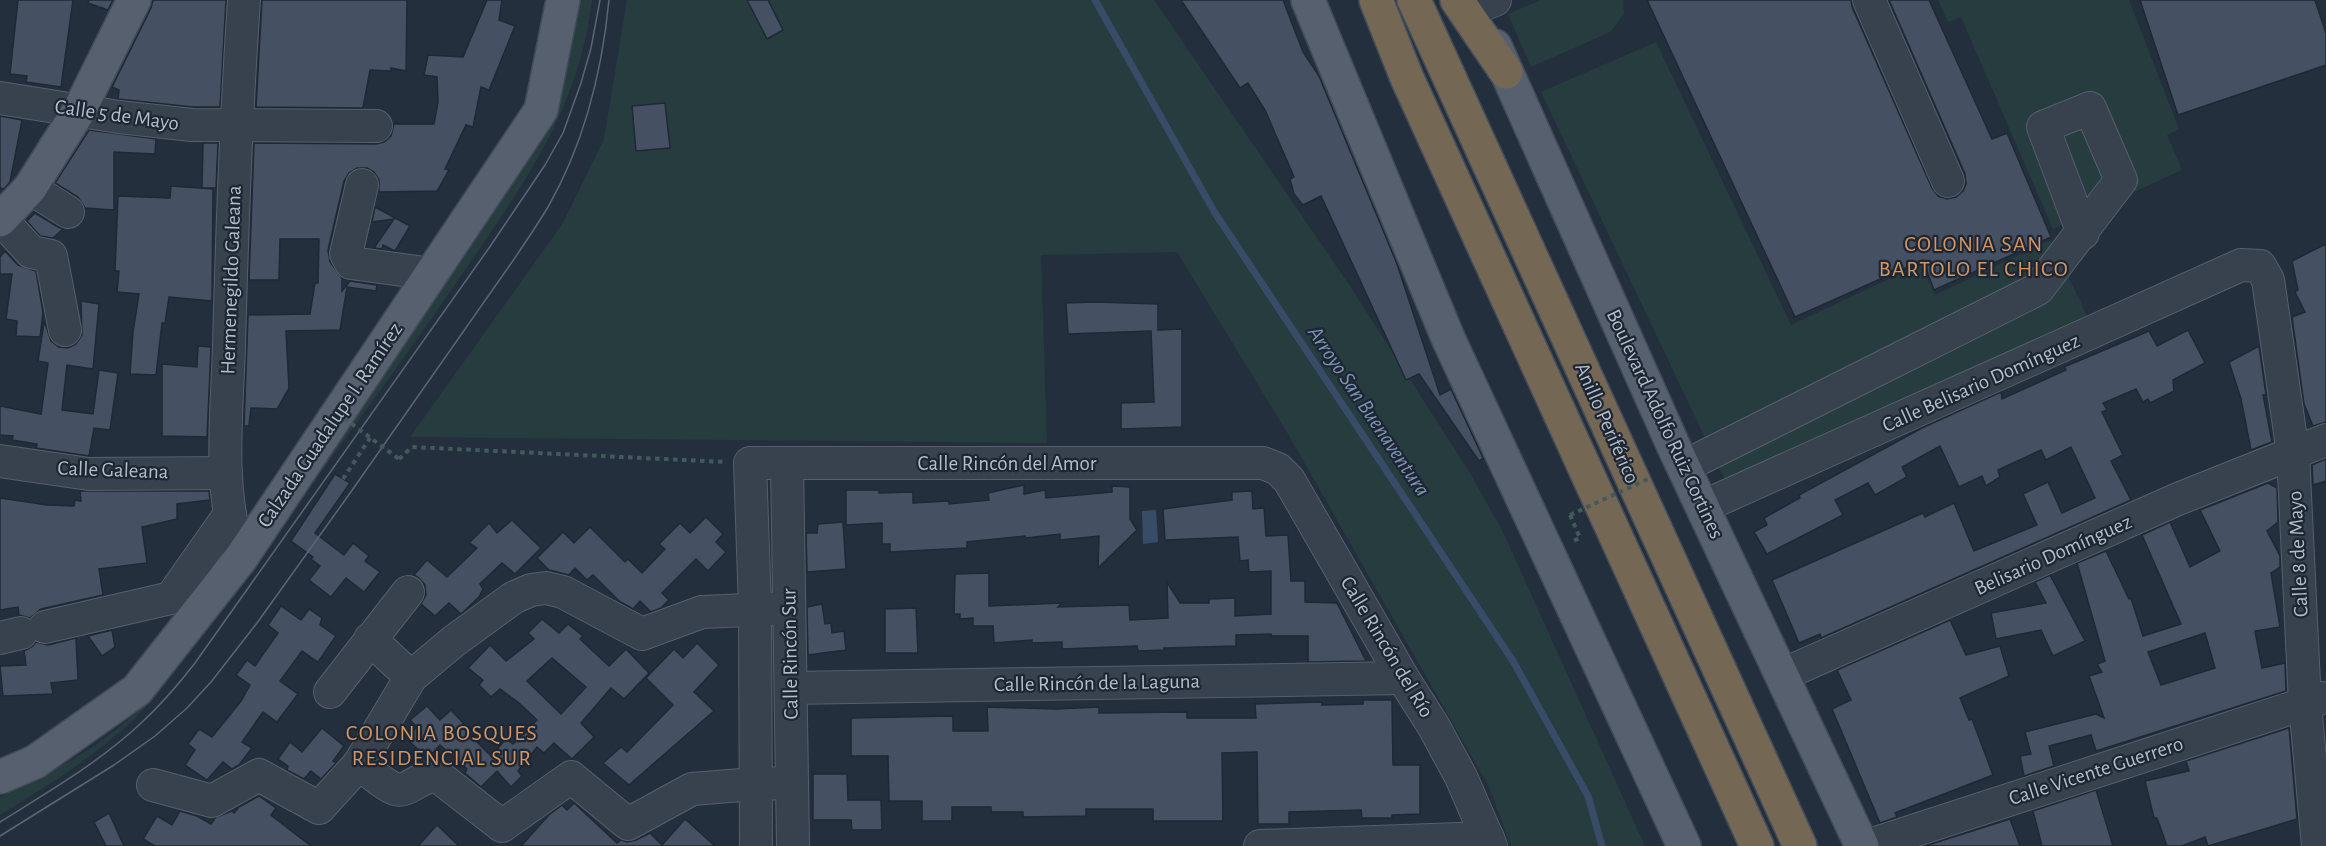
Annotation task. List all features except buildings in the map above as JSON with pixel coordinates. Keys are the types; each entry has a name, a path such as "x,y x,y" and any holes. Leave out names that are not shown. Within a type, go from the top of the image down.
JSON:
{"highway":[{"name":"Anillo Periférico","path":"1376,0 1407,78 1756,846"},
{"name":"Anillo Periférico","path":"1414,0 1800,846"},
{"path":"1476,2 1506,72"}],"main road":[{"path":"0,220 30,188 80,110 134,0"},
{"name":"Calzada Guadalupe I. Ramírez","path":"0,777 35,762 137,690 241,558 541,110 563,0"},
{"path":"1308,0 1448,338 1684,846"},
{"name":"Boulevard Adolfo Ruiz Cortines","path":"1506,72 1683,467 1862,846"}],"street":[{"name":"Hermenegildo Galeana","path":"241,558 233,535 226,473 235,127 244,0"},
{"path":"1869,0 1948,181"},
{"name":"Calle 5 de Mayo","path":"0,98 171,123 235,127 376,126"},
{"path":"362,185 346,254 351,263 432,274"},
{"path":"30,188 68,212"},
{"path":"0,220 31,252 51,256 65,330"},
{"path":"1683,467 2038,289 2083,233"},
{"name":"Calle Belisario Domínguez","path":"1702,507 2241,265 2260,266"},
{"name":"Calle 8 de Mayo","path":"2260,266 2268,280 2293,453 2315,700 2318,846"},
{"name":"Belisario Domínguez","path":"1782,675 2178,499 2326,440"},
{"name":"Calle Galeana","path":"0,461 89,474 226,473"},
{"name":"Calle Rincón del Amor","path":"750,463 1263,463"},
{"name":"Calle Rincón Sur","path":"750,463 755,608 756,846"},
{"name":"Calle Rincón Sur","path":"787,463 793,846"},
{"name":"Calle Rincón del Río","path":"1263,463 1278,469 1289,480 1403,678 1434,727 1461,777 1489,842"},
{"path":"22,633 171,598 230,513"},
{"path":"153,785 212,801 259,775 319,808 359,764 411,677 454,641 513,598 531,590 546,588 563,592 642,634 702,612 789,608"},
{"path":"330,692 408,592"},
{"path":"370,639 411,677"},
{"name":"Calle Rincón de la Laguna","path":"791,688 1403,678"},
{"name":"Calle Vicente Guerrero","path":"1867,846 2315,700"},
{"path":"359,764 395,789 402,790 431,775 440,777 502,826 571,777 628,824 692,789 791,783"},
{"path":"1260,846 1489,842"}],"path":[{"path":"337,413 399,459 412,447 750,463"},
{"path":"343,479 370,438"},
{"path":"1580,538 1570,515 1648,479"}],"green space":[{"path":"574,0 592,0 585,41 560,115 542,150 502,216 435,314 281,526 335,438 514,180"},
{"path":"627,0 1154,0 1350,286 1470,473 1503,532 1645,846 1511,846 1488,785 1288,434 1177,252 1041,255 1047,443 410,437 563,223 604,139"},
{"path":"1541,0 1623,0 1624,14 1610,32 1531,67 1508,14"},
{"path":"1938,0 2129,0 2179,129 2167,135 2182,170 2053,229 1961,17 1948,22"},
{"path":"1656,42 1791,325 1921,264 1935,295 2051,240 2090,322 1727,484 1541,92"},
{"path":"180,667 144,709 101,748 0,815 0,797 67,763 99,743 135,714"}],"water":[{"path":"1156,510 1158,542 1143,544 1142,511"}],"waterway":[{"name":"Arroyo San Buenaventura","path":"1095,0 1215,213 1513,661 1588,796 1602,846"}],"tram line":[{"path":"0,822 72,776 123,739 147,718 195,663 489,248 545,165 563,133 581,83 591,48 600,0"},
{"path":"0,836 114,765 155,736 187,708 211,682 257,623 510,265 548,207 572,158 589,107 602,54 609,0"}],"district":[{"name":"COLONIA SAN BARTOLO EL CHICO","path":"1974,256"},
{"name":"COLONIA BOSQUES RESIDENCIAL SUR","path":"442,746"}]}
